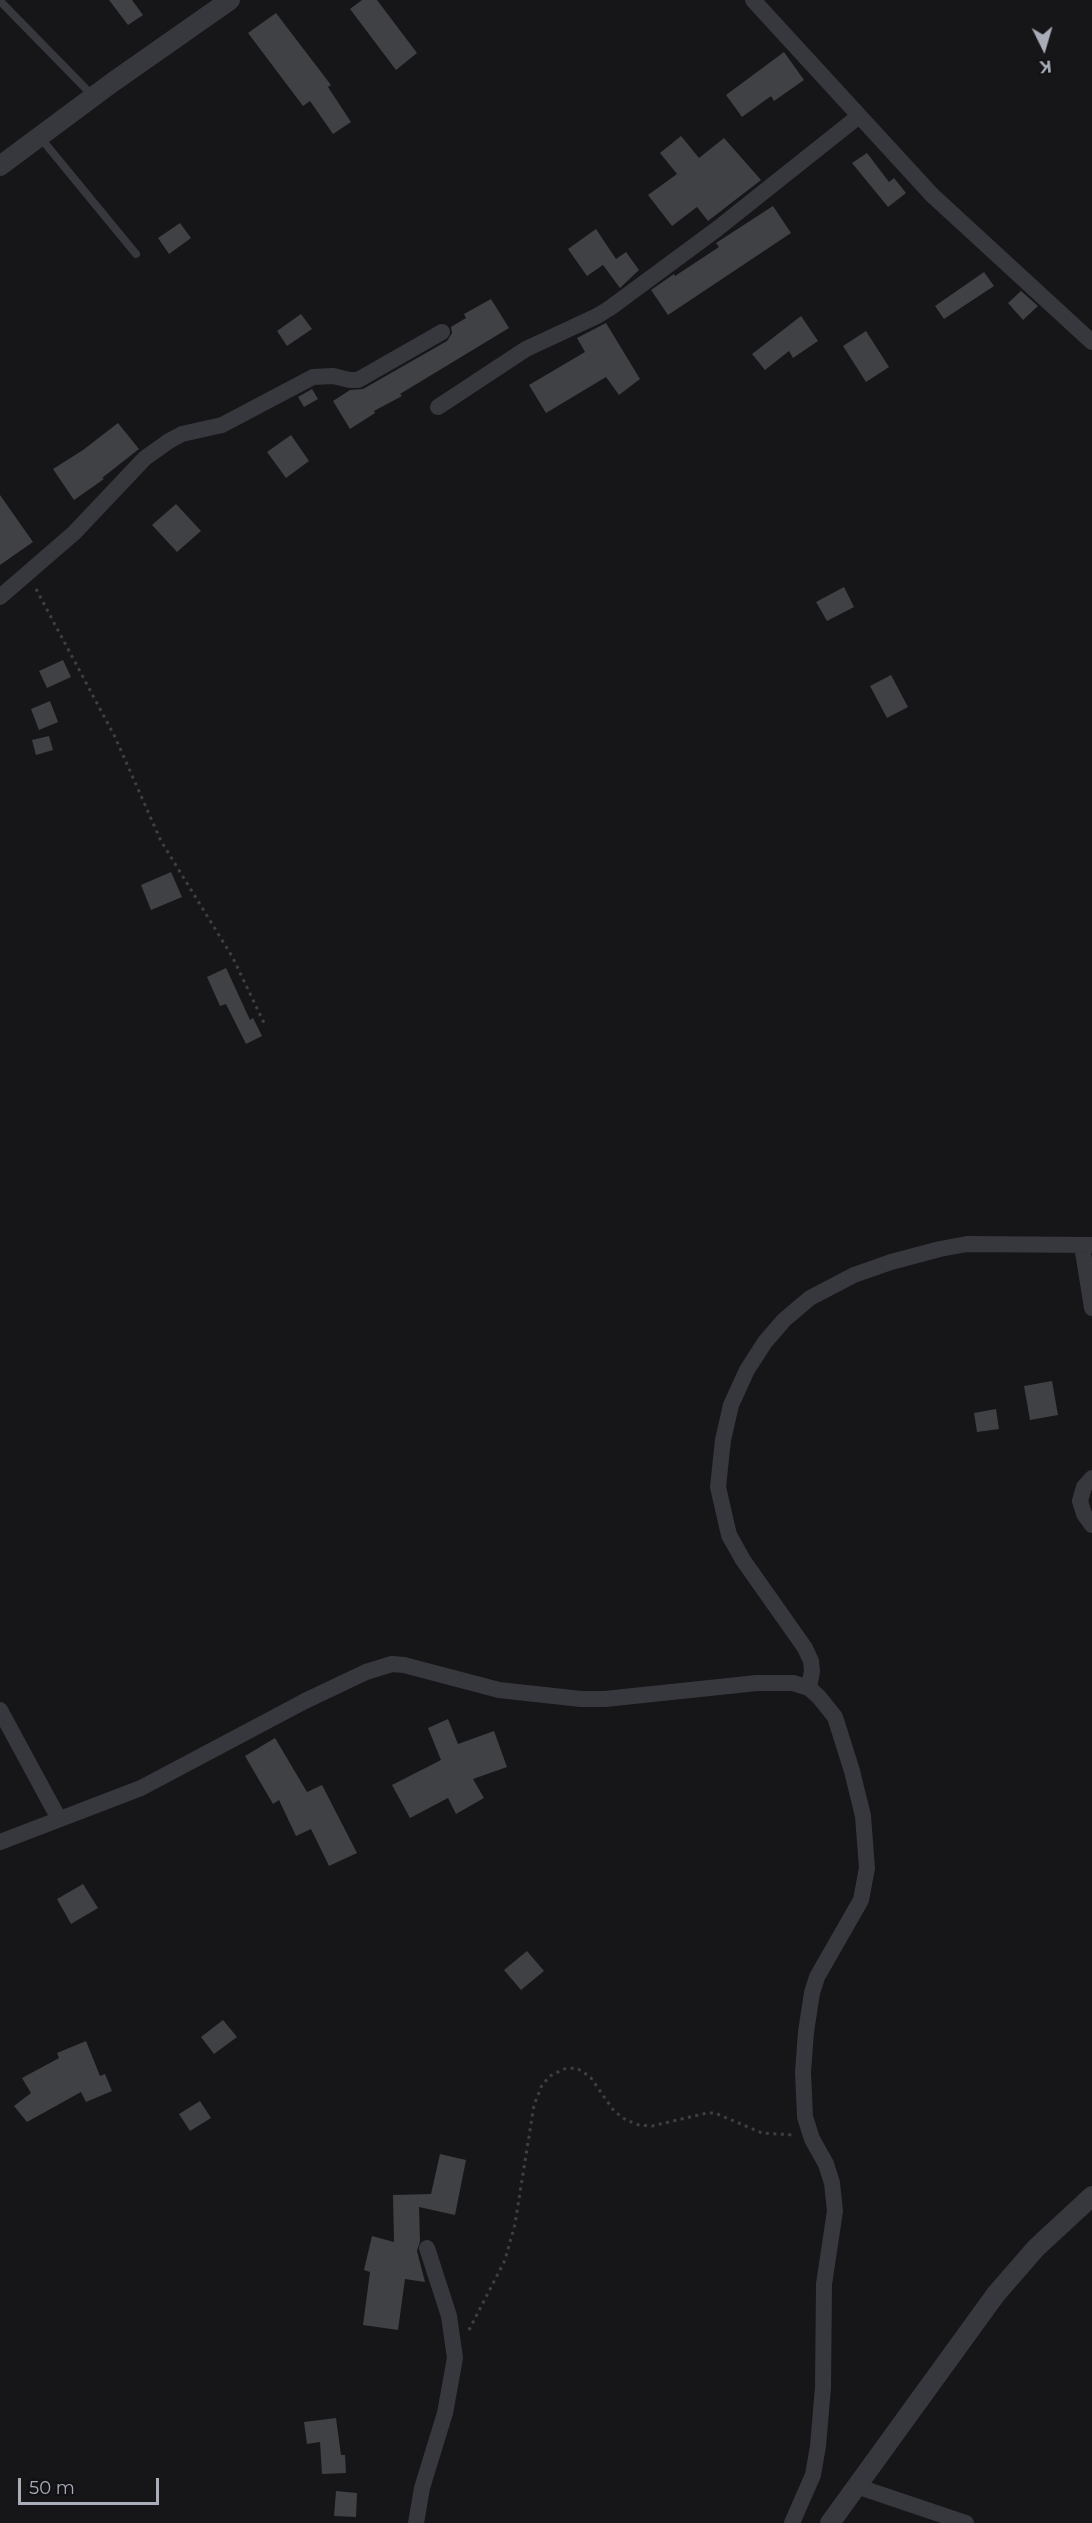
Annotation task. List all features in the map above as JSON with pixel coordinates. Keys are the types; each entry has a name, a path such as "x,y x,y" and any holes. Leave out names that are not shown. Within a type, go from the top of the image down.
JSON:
{"street":[{"path":"0,166 93,96 230,0"},
{"path":"753,0 932,195 1092,342"},
{"path":"438,407 526,349 610,308 717,229 859,116"},
{"path":"0,597 95,512 145,458 169,441 182,434 222,425 313,377 333,375 358,380 442,332"},
{"path":"809,1688 811,1661 805,1648 755,1580 729,1535 718,1487 723,1440 731,1405 747,1370 765,1342 784,1320 810,1298 855,1275 940,1249 967,1244 1087,1245 1092,1308"},
{"path":"1092,1478 1084,1487 1080,1501 1084,1514 1092,1525"},
{"path":"0,1842 141,1788 304,1701 366,1672 392,1664 404,1665 499,1690 581,1699 605,1699 757,1683 792,1683 809,1688 829,1707 844,1741 860,1797 867,1868 861,1900 825,1960 812,1993 803,2072 803,2103 811,2135 826,2164 832,2182 835,2211 824,2284 823,2387 818,2446 813,2475 792,2523"},
{"path":"0,1710 59,1819"},
{"path":"830,2523 996,2294 1036,2248 1092,2196"},
{"path":"416,2523 422,2488 449,2394 455,2355 449,2316 427,2248"},
{"path":"856,2486 966,2523"}],"lane":[{"path":"0,1 93,96"},
{"path":"39,136 136,254"}],"path":[{"path":"27,574 115,737 161,841 232,958 265,1025"},
{"path":"455,2355 505,2260 515,2224 534,2105 542,2085 550,2076 564,2069 575,2068 582,2071 591,2078 615,2111 626,2120 639,2125 652,2126 706,2113 715,2113 762,2133 811,2135"}],"building":[{"path":"109,0 132,0 143,15 128,25"},
{"path":"362,0 377,0 417,53 396,70 350,9"},
{"path":"276,13 331,85 328,87 351,122 333,134 310,101 303,106 248,33"},
{"path":"784,52 804,80 774,101 771,96 742,117 726,95"},
{"path":"681,136 699,158 724,138 761,180 708,221 697,207 672,226 648,195 677,174 660,153"},
{"path":"867,153 889,182 894,178 906,193 888,207 852,163"},
{"path":"773,206 791,233 668,315 651,290 719,247 716,243"},
{"path":"180,223 191,238 169,254 158,238"},
{"path":"596,229 616,259 626,252 639,270 620,288 603,265 587,276 568,249"},
{"path":"984,272 994,286 944,319 935,306"},
{"path":"1021,291 1038,306 1023,320 1008,303"},
{"path":"491,299 509,328 400,394 402,396 374,411 375,413 350,429 333,401 350,390 363,389 447,341 452,333 451,327 466,318 464,314"},
{"path":"301,314 312,329 287,346 277,331"},
{"path":"801,316 818,341 793,358 789,351 765,370 752,354"},
{"path":"606,323 640,379 619,395 606,377 546,413 529,385 585,352 577,338"},
{"path":"866,331 889,367 866,382 843,346"},
{"path":"312,389 318,399 304,407 298,397"},
{"path":"118,423 139,449 102,478 104,479 74,500 53,469 83,450"},
{"path":"291,435 309,461 286,478 267,452"},
{"path":"0,495 33,542 0,565"},
{"path":"176,504 201,531 177,552 152,525"},
{"path":"844,587 854,607 827,621 816,602"},
{"path":"63,660 71,677 47,688 39,671"},
{"path":"891,675 908,707 887,718 870,686"},
{"path":"50,701 58,722 39,730 31,709"},
{"path":"49,736 53,750 36,755 32,740"},
{"path":"171,872 182,897 151,910 141,885"},
{"path":"226,968 250,1020 253,1018 262,1036 246,1044 226,1004 220,1006 207,977"},
{"path":"1052,1381 1058,1415 1030,1420 1024,1386"},
{"path":"996,1409 999,1429 977,1432 974,1413"},
{"path":"448,1719 458,1744 494,1731 507,1767 473,1779 484,1798 456,1814 448,1798 410,1818 392,1785 441,1760 428,1728"},
{"path":"275,1738 307,1792 322,1785 357,1853 329,1866 311,1829 296,1836 279,1800 273,1804 245,1756"},
{"path":"83,1884 98,1908 71,1924 57,1899"},
{"path":"527,1951 544,1971 521,1990 504,1970"},
{"path":"223,2020 237,2037 214,2054 201,2037"},
{"path":"86,2041 100,2076 105,2074 112,2091 86,2102 81,2092 27,2122 14,2106 31,2093 22,2078 59,2058 57,2053"},
{"path":"200,2101 211,2118 190,2131 179,2114"},
{"path":"440,2154 466,2160 455,2215 419,2207 420,2241 417,2251 425,2282 405,2279 398,2330 363,2325 370,2272 364,2270 372,2236 394,2242 393,2195 431,2194"},
{"path":"336,2418 341,2455 345,2455 346,2473 322,2474 320,2442 307,2444 304,2422"},
{"path":"336,2491 357,2493 356,2517 334,2516"}]}
